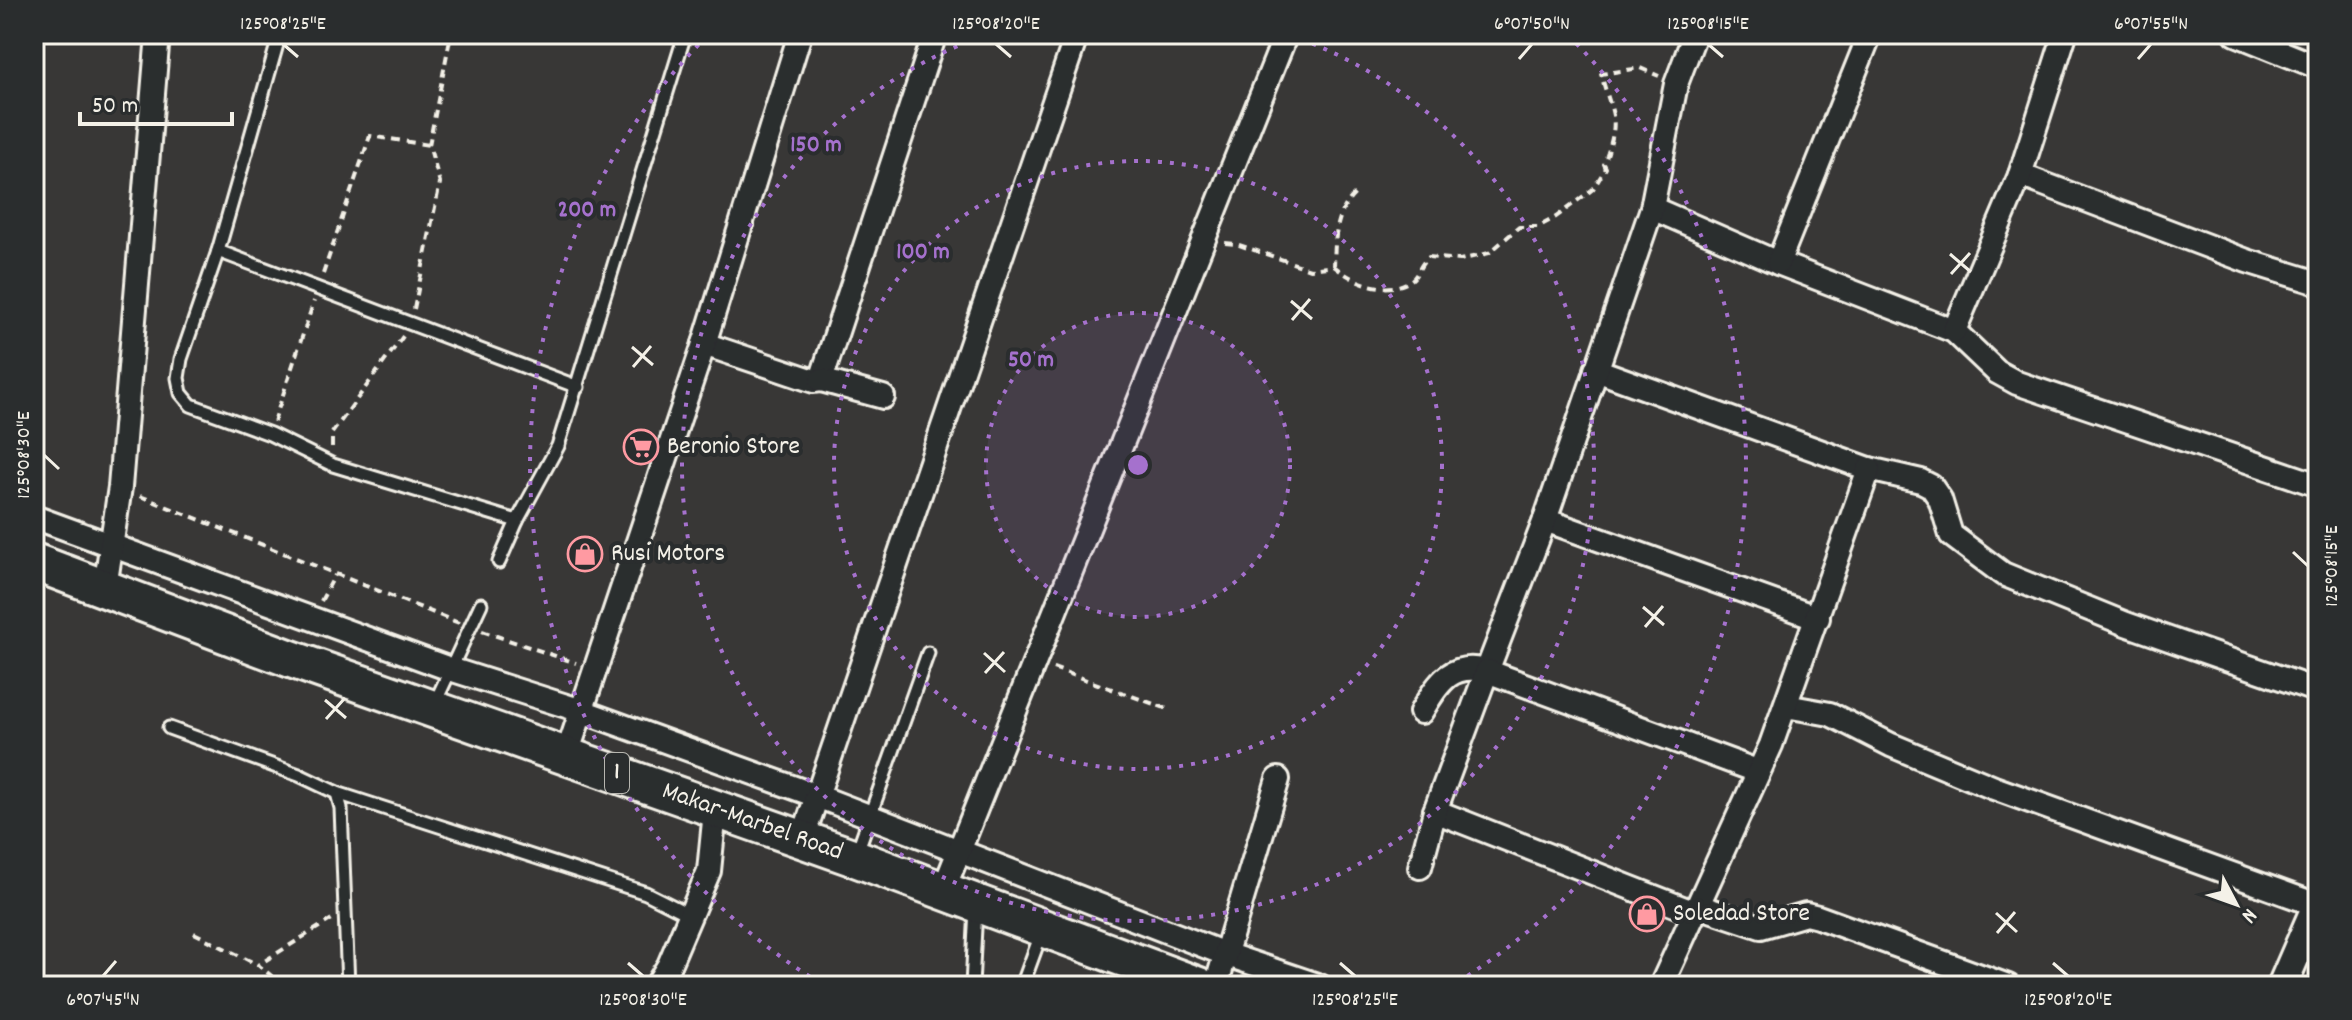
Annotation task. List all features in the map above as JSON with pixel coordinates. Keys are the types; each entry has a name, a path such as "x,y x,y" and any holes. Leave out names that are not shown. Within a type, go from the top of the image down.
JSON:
{"main road":[{"name":"Makar-Marbel Road","path":"34,562 291,659 567,754 715,811 855,858 1199,986"}],"street":[{"path":"105,588 120,487 158,34"},
{"path":"567,754 704,344 800,34"},
{"path":"821,380 935,34"},
{"path":"802,840 1077,34"},
{"path":"943,891 1286,34"},
{"path":"1420,867 1435,811 1545,520 1652,208 1676,84 1695,34"},
{"path":"1778,263 1870,34"},
{"path":"1954,331 2020,175 2065,34"},
{"path":"2236,34 2318,67"},
{"path":"2020,175 2247,261 2318,283"},
{"path":"1652,208 1778,263 1954,331 1997,372 2017,383 2318,485"},
{"path":"704,344 814,381 821,380 883,397"},
{"path":"1596,370 1869,469 1905,476 1931,486 1940,499 1951,535 2003,574 2126,624 2318,691"},
{"path":"1661,986 1786,706 1869,469"},
{"path":"34,517 450,669 582,711 817,796 1225,954 1320,986"},
{"path":"1545,520 1818,618"},
{"path":"1421,712 1438,684 1449,673 1461,667 1487,671 1757,771"},
{"path":"1786,706 1830,714 1891,745 1994,788 2318,904 2282,986"},
{"path":"1216,986 1278,779"},
{"path":"656,986 668,975 709,871 715,811"},
{"path":"1435,811 1696,909 1761,927 1806,914 2008,986"}],"lane":[{"path":"280,34 218,251 181,359 178,378 181,393 191,405 270,434 333,465 517,521"},
{"path":"499,562 517,521 548,471 578,387 685,34"},
{"path":"218,251 578,387"},
{"path":"433,706 481,604"},
{"path":"855,858 928,653"},
{"path":"169,728 299,775 337,793 646,893 692,916"},
{"path":"337,793 341,808 348,986"},
{"path":"972,986 977,904"},
{"path":"1022,986 1043,928"}],"path":[{"path":"333,465 332,433 411,326 440,183 429,145 451,34"},
{"path":"1200,250 1213,243 1236,244 1310,269 1334,266 1348,278 1372,286 1407,283 1429,257 1460,260 1489,253 1519,227 1538,227 1593,189 1606,168 1604,164 1615,128 1615,111 1601,74 1640,68"},
{"path":"270,434 370,136 429,145"},
{"path":"1334,266 1338,221 1347,200 1357,192"},
{"path":"120,487 177,514 470,627 597,670"},
{"path":"1036,662 1168,709"},
{"path":"258,965 345,911"},
{"path":"194,933 258,965 284,986"}],"place":[{"name":"Beronio Store","path":"641,447"},
{"name":"Rusi Motors","path":"585,554"},
{"name":"Soledad Store","path":"1647,914"}]}
